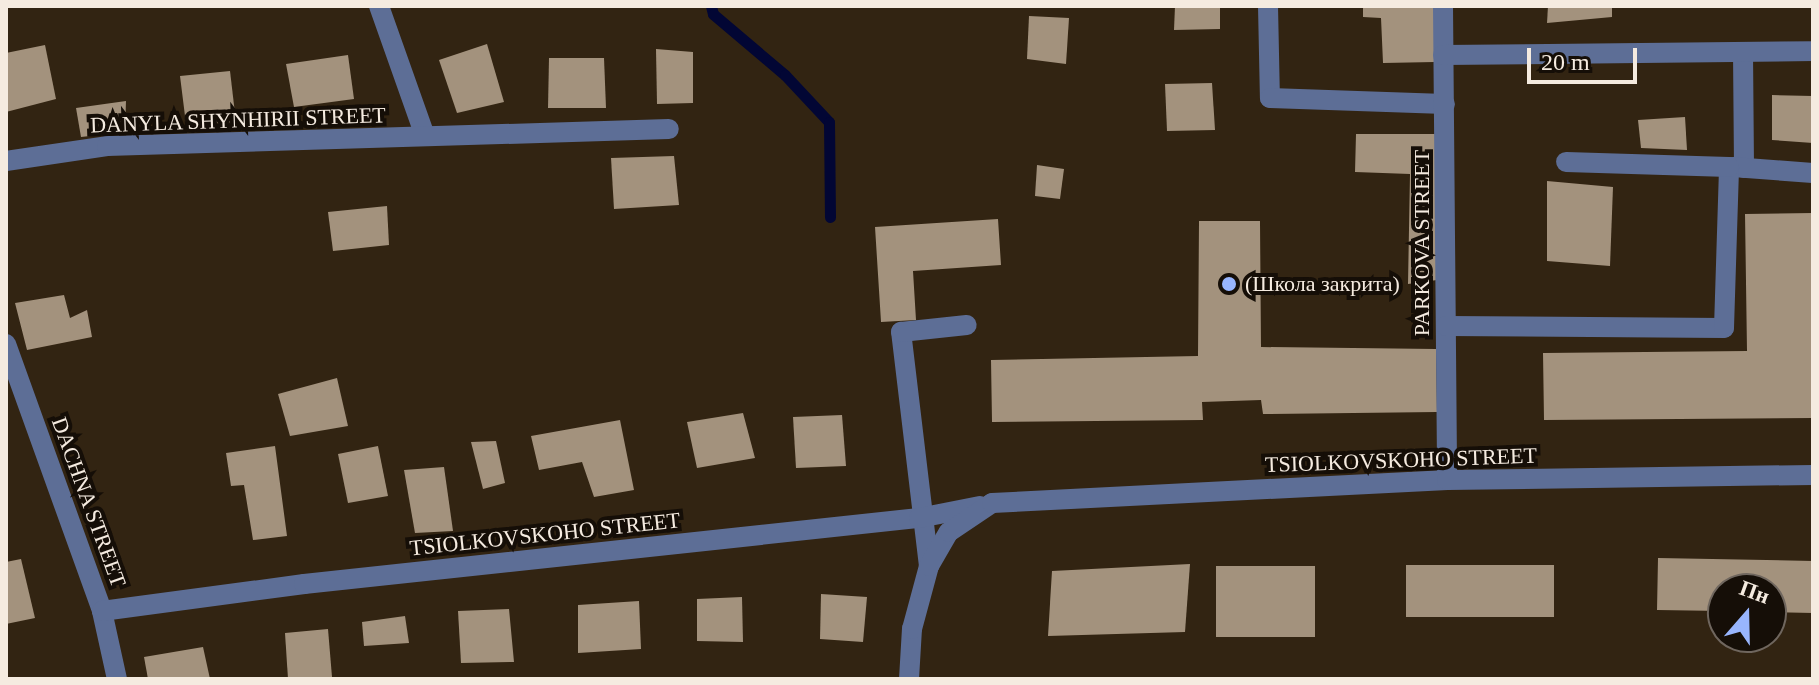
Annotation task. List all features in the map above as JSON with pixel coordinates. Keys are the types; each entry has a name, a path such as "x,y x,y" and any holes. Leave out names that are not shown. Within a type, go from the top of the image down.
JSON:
{"street":[{"name":"DANYLA SHYNHIRII STREET","path":"379,6 425,136"},
{"path":"1268,6 1270,98 1445,104"},
{"name":"PARKOVA STREET","path":"1443,6 1447,480"},
{"path":"1443,55 1813,51"},
{"path":"1446,326 1724,328 1743,52"},
{"name":"DANYLA SHYNHIRII STREET","path":"6,161 107,146 669,129"},
{"path":"1566,162 1736,167 1813,173"},
{"path":"929,566 919,518 901,332 967,325"},
{"name":"DACHNA STREET","path":"6,344 102,611 117,679"},
{"name":"TSIOLKOVSKOHO STREET","path":"102,611 319,582 919,518 992,503 1447,480 1813,475"},
{"path":"909,679 912,629 929,566 949,532 992,503"}],"building":[{"path":"1175,6 1220,6 1220,29 1174,30"},
{"path":"1363,6 1434,6 1435,62 1383,63 1381,18 1363,17"},
{"path":"1548,6 1612,6 1612,17 1547,23"},
{"path":"1029,16 1069,18 1066,64 1027,59"},
{"path":"487,44 504,102 457,113 439,60"},
{"path":"45,45 56,99 6,112 6,53"},
{"path":"656,49 693,52 693,103 657,104"},
{"path":"348,55 354,99 294,107 286,64"},
{"path":"549,58 604,58 606,108 548,108"},
{"path":"230,71 236,122 186,124 180,76"},
{"path":"1212,83 1215,130 1167,131 1165,84"},
{"path":"1772,95 1813,96 1813,143 1772,140"},
{"path":"126,101 125,132 81,137 76,108"},
{"path":"1685,117 1687,150 1641,148 1638,120"},
{"path":"1356,134 1438,134 1437,280 1408,284 1410,174 1355,172"},
{"path":"674,156 679,205 614,209 611,158"},
{"path":"1037,165 1064,169 1060,199 1035,196"},
{"path":"1547,181 1613,187 1610,266 1547,261"},
{"path":"387,206 389,245 333,251 328,212"},
{"path":"1813,213 1813,418 1544,420 1543,353 1747,351 1745,214"},
{"path":"998,219 1001,265 913,271 916,320 881,322 875,227"},
{"name":"(Школа закрита)","path":"1199,221 1260,221 1261,347 1436,349 1437,412 1263,414 1261,400 1202,402 1203,420 992,422 991,360 1198,356"},
{"path":"64,295 70,318 87,310 92,337 27,350 15,303"},
{"path":"337,378 348,426 290,436 278,394"},
{"path":"743,413 755,458 697,468 687,422"},
{"path":"842,415 846,466 796,468 793,417"},
{"path":"620,420 634,490 594,497 582,462 539,470 531,436"},
{"path":"496,441 505,483 483,489 471,442"},
{"path":"275,446 287,536 253,540 244,485 231,486 226,453"},
{"path":"378,446 388,496 348,503 338,454"},
{"path":"444,467 453,531 415,533 404,470"},
{"path":"1658,558 1813,561 1813,613 1787,612 1787,573 1707,573 1707,611 1657,610"},
{"path":"21,559 35,618 6,624 6,562"},
{"path":"1190,564 1185,632 1048,636 1052,571"},
{"path":"1406,565 1554,565 1554,617 1406,617"},
{"path":"1216,566 1315,566 1315,637 1216,637"},
{"path":"821,594 867,597 863,642 820,639"},
{"path":"742,597 743,642 697,641 697,599"},
{"path":"639,601 641,649 578,653 578,605"},
{"path":"509,609 514,662 461,663 458,611"},
{"path":"405,616 409,643 364,646 362,622"},
{"path":"328,629 332,677 288,679 285,633"},
{"path":"203,647 210,679 148,679 144,657"}],"waterway":[{"path":"711,6 713,14 785,75 829,122 830,217"}],"place":[{"name":"(Школа закрита)","path":"1229,284"}]}
